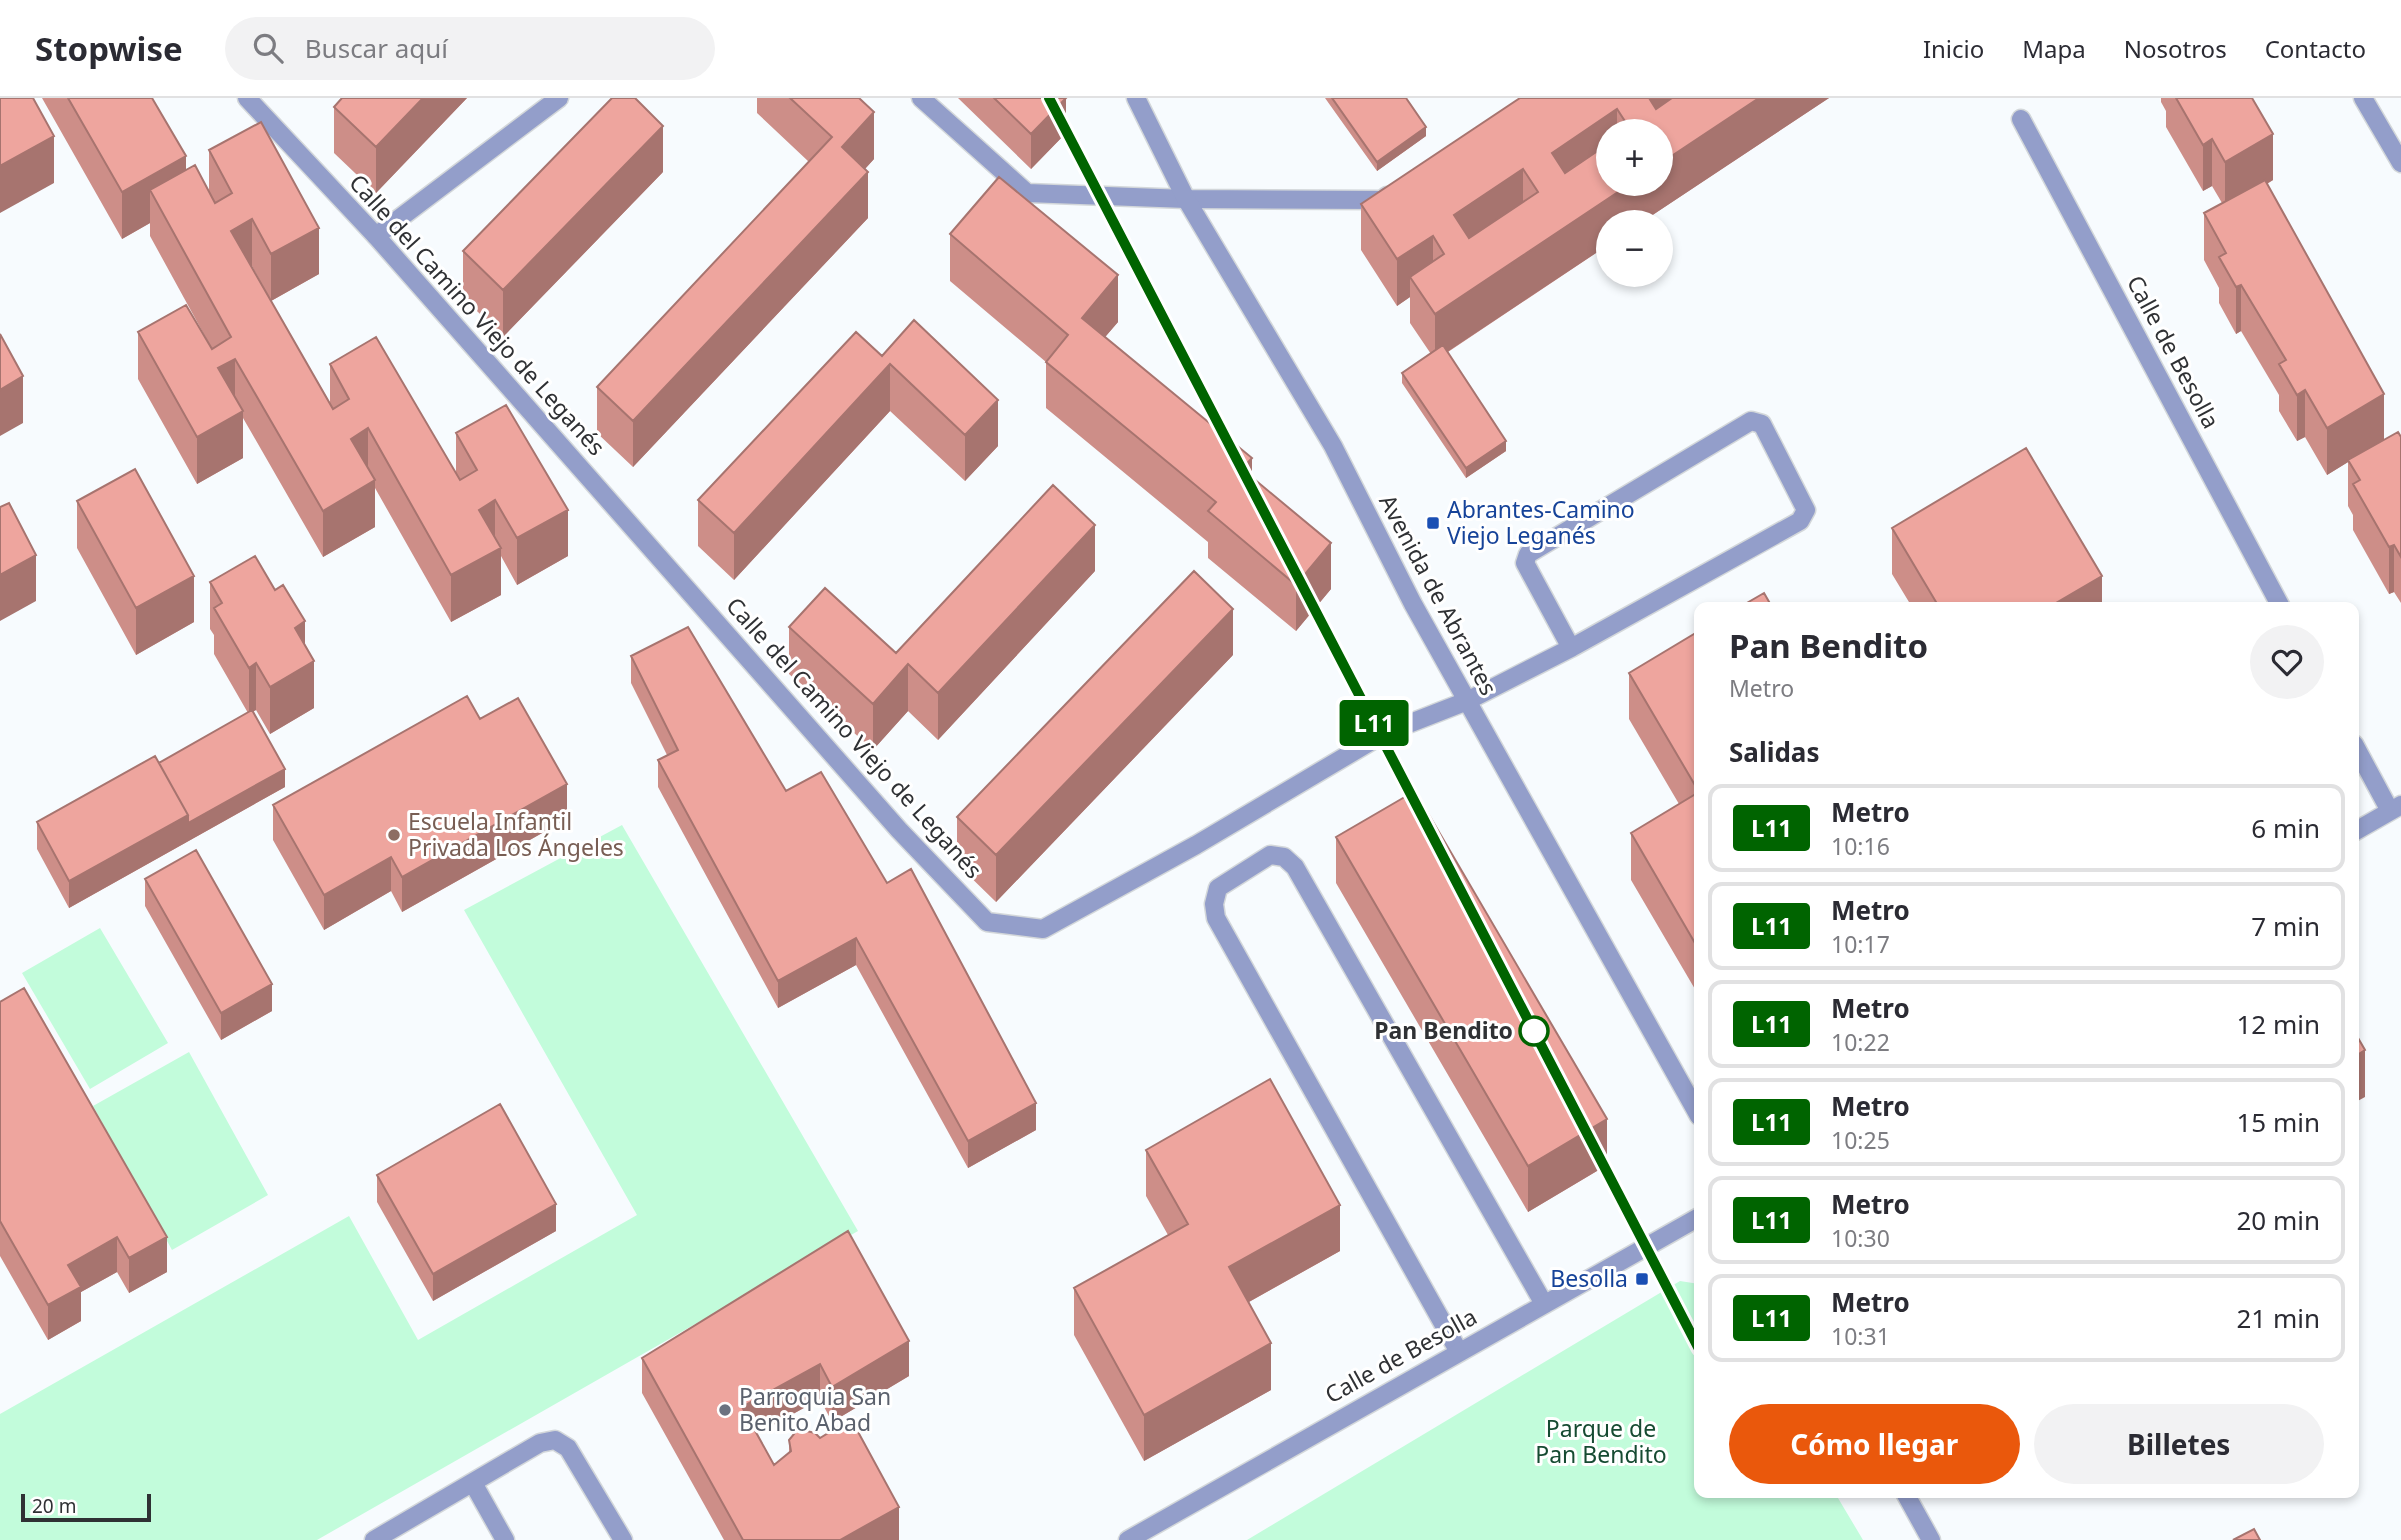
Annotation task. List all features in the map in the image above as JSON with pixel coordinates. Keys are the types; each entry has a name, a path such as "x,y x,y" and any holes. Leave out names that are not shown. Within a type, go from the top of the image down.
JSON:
{"street":[{"name":"Calle del Camino Viejo de Leganés","path":"247,98 376,236 899,830 987,922 1042,929 1196,845 1385,733 1466,701 1571,648 1800,521 1806,510 1762,424 1751,421 1528,554 1525,563 1571,648"},
{"path":"376,236 559,98"},
{"path":"921,98 1027,193 1186,200 1382,200 1404,184"},
{"name":"Avenida de Abrantes","path":"1136,98 1186,200 1333,446 1466,701 1694,1106"},
{"path":"2363,98 2401,163"},
{"name":"Calle de Besolla","path":"2021,119 2278,602"},
{"path":"2359,752 2395,808 2359,829"},
{"path":"1458,1352 1216,918 1214,904 1218,888 1270,855 1284,857 1295,867 1545,1304"},
{"name":"Calle de Besolla","path":"1128,1540 1694,1220"},
{"path":"374,1540 399,1534 474,1483 540,1443 555,1440 568,1448 623,1540"},
{"path":"474,1483 505,1540"},
{"path":"1908,1498 1931,1540"}],"green space":[{"path":"622,825 858,1231 317,1540 0,1540 0,1414 349,1216 418,1340 637,1215 464,910"},
{"path":"100,928 168,1043 90,1089 22,973"},
{"path":"189,1052 268,1195 172,1250 93,1106"},
{"name":"Parque de Pan Bendito","path":"1680,1281 1694,1283 1694,1498 1838,1498 1863,1540 1247,1540"}],"building":[{"path":"0,98 33,98 54,136 0,166"},
{"path":"68,98 152,98 186,156 122,192"},
{"path":"342,98 423,98 376,147 334,107"},
{"path":"612,98 635,98 663,126 503,290 463,251"},
{"path":"790,98 859,98 874,112 842,147 868,172 633,421 597,387 832,137"},
{"path":"994,98 1066,98 1031,134"},
{"path":"1332,98 1406,98 1426,127 1377,162"},
{"path":"1520,98 1649,98 1656,109 1672,98 1759,98 1673,155 1673,119 1624,119 1617,109 1602,119 1596,119 1596,123 1552,153 1565,173 1596,152 1596,196 1612,196 1435,314 1410,277 1444,254 1433,236 1397,259 1361,204","holes":["1523,169 1538,192 1469,238 1454,215"]},
{"path":"2176,98 2252,98 2273,134 2225,162 2212,139 2203,145"},
{"path":"261,122 319,228 271,254 252,219 231,231 333,409 349,399 330,364 376,337 460,480 477,470 456,433 506,405 568,510 517,538 495,500 479,510 501,548 451,575 368,428 351,439 375,480 323,511 235,359 218,368 243,411 197,437 138,332 186,305 212,349 231,337 150,190 195,165 215,203 232,193 209,150"},
{"path":"999,177 1118,275 1082,318 1252,458 1242,469 1331,543 1296,585 1208,511 1216,502 1046,362 1068,335 950,234"},
{"path":"2265,180 2384,394 2327,428 2305,390 2297,395 2279,364 2286,360 2241,285 2236,287 2219,257 2226,253 2204,213"},
{"path":"914,320 998,400 965,435 890,364 734,533 698,500 856,332 882,356"},
{"path":"0,334 23,376 0,390"},
{"path":"1443,345 1506,441 1466,468 1402,373"},
{"path":"2398,432 2401,437 2401,557 2394,545 2389,547 2353,484 2360,480 2348,460"},
{"path":"2026,448 2102,576 2058,602 1936,602 1892,528"},
{"path":"135,469 194,576 136,608 77,501"},
{"path":"1053,485 1095,525 938,693 908,664 873,704 789,627 825,588 896,653"},
{"path":"9,503 36,555 0,575 0,507"},
{"path":"255,556 275,590 283,585 305,621 295,628 314,661 270,687 256,663 249,668 214,608 222,603 210,582"},
{"path":"1194,571 1233,609 996,855 957,817"},
{"path":"1764,593 1769,602 1749,602"},
{"path":"688,627 786,791 821,772 887,883 911,869 1036,1103 968,1141 856,938 778,981 658,760 678,750 631,656"},
{"path":"1694,634 1694,784 1629,673"},
{"path":"467,696 480,719 518,698 567,784 402,877 391,857 324,895 273,805"},
{"path":"252,710 285,769 188,823 188,815 159,763"},
{"path":"155,756 188,815 69,881 37,822"},
{"path":"1415,791 1607,1119 1528,1166 1336,837"},
{"path":"1694,795 1694,941 1631,833"},
{"path":"196,850 272,984 221,1013 145,879"},
{"path":"24,988 167,1237 129,1258 117,1237 68,1265 81,1287 48,1305 0,1221 0,1002"},
{"path":"2359,1040 2365,1050 2359,1054"},
{"path":"1270,1079 1340,1205 1229,1267 1271,1343 1144,1415 1074,1288 1188,1224 1146,1150"},
{"path":"500,1104 556,1204 433,1274 377,1175"},
{"name":"Parroquia San Benito Abad","path":"848,1231 909,1341 832,1387 820,1364 742,1407 774,1465 791,1451 789,1440 798,1429 815,1433 820,1438 851,1419 899,1507 840,1540 743,1540 642,1358"},
{"path":"2254,1529 2260,1540 2233,1540"}],"metro line":[{"name":"L11","path":"1049,98 1694,1339"}],"place":[{"name":"Abrantes-Camino Viejo Leganés","path":"1433,523"},
{"name":"Escuela Infantil Privada Los Ángeles","path":"394,835"},
{"name":"Pan Bendito","path":"1534,1031"},
{"name":"Besolla","path":"1642,1279"},
{"name":"Parroquia San Benito Abad","path":"725,1410"}]}
